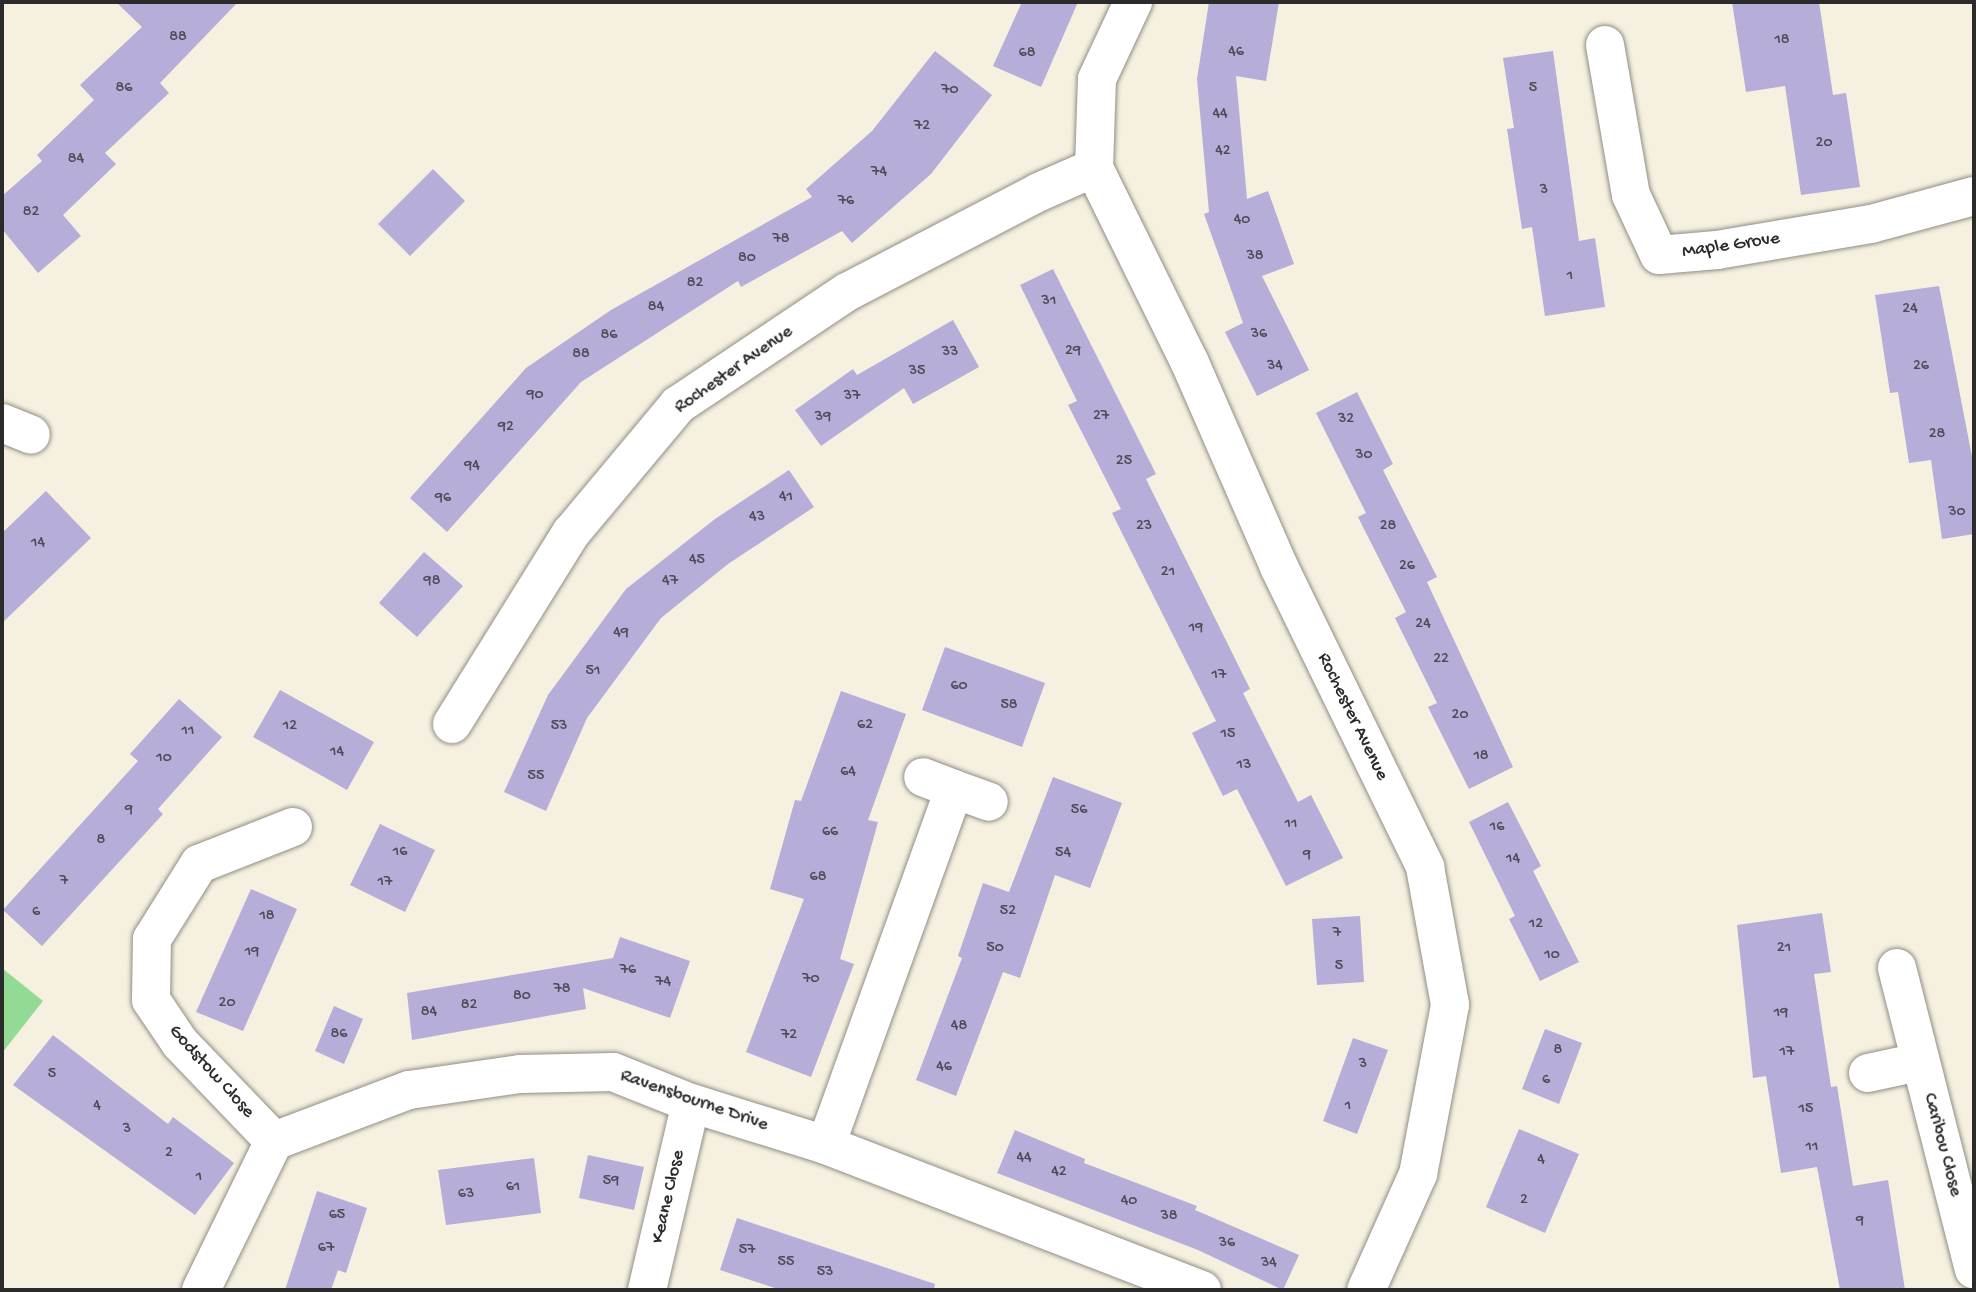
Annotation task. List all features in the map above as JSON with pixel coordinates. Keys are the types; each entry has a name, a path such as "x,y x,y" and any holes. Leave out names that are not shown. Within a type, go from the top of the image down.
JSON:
{"street":[{"name":"Rochester Avenue","path":"1133,2 1097,79 1094,168 1424,867 1450,1005 1418,1174 1366,1290"},
{"name":"Maple Grove","path":"1605,45 1631,195 1659,255 1717,250 1871,224 1974,197"},
{"name":"Rochester Avenue","path":"452,724 571,533 678,405 847,292 1039,192 1094,168"},
{"path":"826,1145 938,783 989,802"},
{"name":"Godstow Close","path":"274,1141 180,1043 151,1000 152,939 199,864 293,827"},
{"name":"Caribou Close","path":"1896,968 1974,1269"},
{"path":"1868,1073 1919,1062"},
{"name":"Ravensbourne Drive","path":"274,1141 409,1090 520,1074 613,1072 691,1103 826,1145 1202,1290"},
{"name":"Keane Close","path":"647,1290 691,1103"},
{"path":"201,1290 274,1141"}],"green space":[{"path":"2,968 43,1001 2,1053"}],"building":[{"path":"116,2 238,2 160,83 169,93 105,153 116,164 63,215 81,236 38,273 2,229 2,196 42,161 37,155 94,100 80,85 142,27"},
{"path":"1022,2 1078,2 1041,87 993,66"},
{"path":"1209,2 1279,2 1266,81 1236,76 1247,199 1268,191 1294,264 1262,276 1309,370 1257,396 1225,332 1243,323 1204,214 1209,212 1197,79"},
{"path":"1732,2 1819,2 1833,95 1846,93 1860,187 1801,195 1785,86 1746,92"},
{"path":"935,51 992,95 931,174 852,243 842,231 741,287 738,281 581,382 447,532 410,498 526,368 611,310 812,197 806,189 872,131"},
{"path":"1553,51 1579,241 1595,238 1605,307 1545,316 1532,227 1522,229 1507,129 1514,128 1503,58"},
{"path":"433,169 465,201 410,256 378,224"},
{"path":"1053,269 1156,474 1146,479 1250,689 1243,693 1298,802 1311,795 1343,858 1286,886 1237,789 1223,796 1192,733 1216,721 1112,513 1121,509 1068,405 1077,401 1020,285"},
{"path":"1939,286 1974,467 1974,534 1942,539 1931,460 1909,463 1898,392 1890,393 1875,295"},
{"path":"953,320 979,367 913,404 904,388 821,446 795,410 853,369 857,375"},
{"path":"1357,392 1393,464 1383,470 1437,577 1427,582 1513,767 1469,789 1428,707 1437,703 1395,618 1406,612 1358,517 1366,513 1316,413"},
{"path":"789,470 814,507 728,564 661,618 587,718 546,811 504,792 548,695 626,589 715,519"},
{"path":"46,491 91,538 2,623 2,533"},
{"path":"424,552 463,586 417,637 379,603"},
{"path":"945,647 1045,683 1022,747 922,710"},
{"path":"280,690 374,742 347,790 253,737"},
{"path":"841,691 906,714 868,820 878,822 840,959 854,964 811,1077 746,1052 804,899 770,889 795,800 801,801"},
{"path":"179,699 222,737 158,809 163,814 42,946 3,910 138,761 130,754"},
{"path":"1053,777 1122,803 1090,888 1055,875 1020,978 1003,972 956,1096 916,1080 962,958 958,956 983,883 1009,892"},
{"path":"1508,802 1541,866 1533,871 1579,962 1540,981 1509,919 1515,916 1469,822"},
{"path":"380,824 435,850 405,912 350,885"},
{"path":"251,889 297,909 243,1031 196,1012"},
{"path":"1822,913 1831,972 1814,974 1831,1087 1837,1086 1853,1186 1888,1180 1905,1290 1840,1290 1817,1167 1781,1173 1766,1076 1753,1078 1737,925"},
{"path":"1360,916 1364,982 1317,985 1312,919"},
{"path":"620,937 690,961 670,1018 583,988 586,1009 412,1040 407,993 613,958"},
{"path":"334,1006 363,1019 344,1064 315,1051"},
{"path":"1545,1029 1582,1043 1559,1104 1522,1089"},
{"path":"53,1035 168,1124 173,1117 234,1163 195,1215 13,1085"},
{"path":"1353,1038 1388,1050 1357,1134 1323,1121"},
{"path":"1519,1129 1579,1154 1545,1233 1486,1207"},
{"path":"1015,1130 1085,1159 1084,1163 1197,1206 1195,1210 1299,1255 1283,1290 1198,1250 997,1173"},
{"path":"588,1155 644,1167 634,1210 579,1198"},
{"path":"534,1158 541,1213 446,1225 438,1170"},
{"path":"317,1191 367,1208 346,1273 338,1270 331,1290 285,1290"},
{"path":"737,1218 935,1284 934,1290 781,1290 720,1270"}]}
